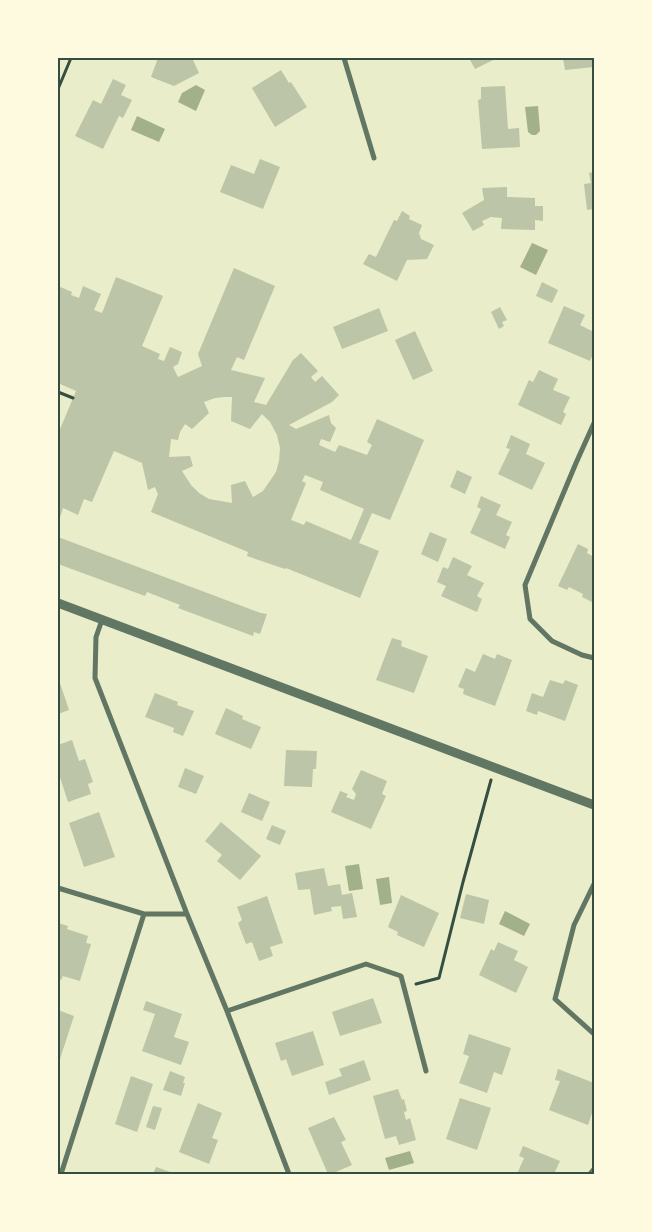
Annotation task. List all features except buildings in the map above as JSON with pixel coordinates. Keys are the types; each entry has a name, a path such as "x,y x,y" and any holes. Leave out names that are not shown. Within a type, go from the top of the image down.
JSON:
{"street":[{"path":"344,58 374,158"},
{"path":"594,423 525,585 530,618 552,641 582,655 594,658"},
{"path":"58,604 594,805"},
{"path":"102,620 96,637 95,678 187,914 228,1011 289,1174"},
{"path":"594,884 574,925 555,999 594,1034"},
{"path":"58,888 144,914 187,914"},
{"path":"61,1174 144,914"},
{"path":"228,1011 366,964 401,976 426,1071"},
{"path":"590,1174 594,1169"}],"path":[{"path":"58,89 70,58"},
{"path":"58,392 73,398"},
{"path":"404,988 439,978 494,768"}],"shaded area":[{"path":"196,85 205,90 196,111 178,102 182,93"},
{"path":"538,106 540,131 536,135 532,135 528,132 525,107"},
{"path":"137,116 165,129 159,142 131,130"},
{"path":"532,243 548,250 536,275 520,267"},
{"path":"359,864 363,889 349,891 345,866"},
{"path":"389,877 392,903 380,905 376,879"},
{"path":"505,911 530,924 524,936 499,924"},
{"path":"410,1151 414,1163 389,1170 385,1158"}]}
